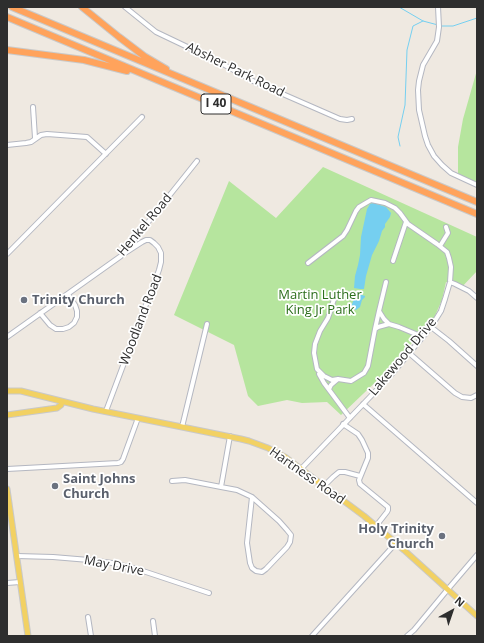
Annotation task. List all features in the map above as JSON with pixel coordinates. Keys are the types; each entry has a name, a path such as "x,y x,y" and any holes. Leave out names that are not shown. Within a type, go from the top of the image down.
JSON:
{"highway":[{"name":"I 40","path":"12,7 477,202"},
{"path":"82,7 144,56 179,76 216,93"},
{"name":"I 40","path":"7,16 477,214"},
{"path":"7,50 84,60 161,81"}],"main road":[{"name":"Hartness Road","path":"7,391 21,391 62,402 182,428 230,436 268,448 285,457 376,526 477,616"},
{"path":"7,415 58,407 62,402"},
{"path":"7,489 28,636"}],"street":[{"name":"Absher Park Road","path":"125,7 156,32 221,63 253,81 340,119 352,119"},
{"path":"438,7 439,24 437,41 423,65 418,90 419,110 428,146 434,156 451,172 477,185"},
{"path":"33,107 35,138"},
{"path":"7,254 142,117"},
{"path":"7,145 31,142 41,134 87,137 106,154"},
{"name":"Henkel Road","path":"7,337 121,256 197,162"},
{"path":"308,263 343,236 359,207 371,200 376,200 395,208 413,229 440,246 448,233 446,227"},
{"path":"393,261 406,222"},
{"name":"Woodland Road","path":"106,411 162,262 161,253 158,247 150,240 142,242 121,256"},
{"name":"Lakewood Drive","path":"301,469 409,354 431,327 441,311 450,282 451,267 446,252 440,246"},
{"path":"317,369 324,376 332,380 338,379 351,381 364,372 368,366 386,282"},
{"path":"450,282 469,291 477,298"},
{"path":"40,313 50,325 56,329 70,327 77,317 77,311 68,294"},
{"path":"335,296 328,318 320,331 315,344 314,353 317,369 329,389 350,418"},
{"path":"379,311 389,324 423,337"},
{"path":"182,428 207,324"},
{"path":"375,329 389,324"},
{"path":"431,327 477,366"},
{"path":"409,354 455,393 462,397 471,398 477,395"},
{"path":"329,389 338,379"},
{"path":"363,404 477,503"},
{"path":"7,469 121,462 138,418"},
{"path":"344,424 358,434 368,453 368,458 358,480 360,484 386,505 388,509 376,526"},
{"path":"221,487 230,436"},
{"path":"324,486 340,472 360,476"},
{"path":"172,481 184,480 237,490 252,497 288,530 290,542 287,547 262,572 256,571 252,568 247,543 252,497"},
{"path":"312,636 396,543"},
{"path":"407,636 414,630 477,555"},
{"name":"May Drive","path":"16,556 53,557 89,560 112,564 137,569 209,593"},
{"path":"7,583 20,582"},
{"path":"88,617 91,636"},
{"path":"153,621 155,636"},
{"path":"414,630 414,636"}],"green space":[{"path":"477,70 477,184 458,176 458,147 463,119"},
{"name":"Martin Luther King Jr Park","path":"323,167 477,237 477,271 460,289 453,284 446,282 442,300 434,318 386,372 341,415 327,402 302,403 287,400 258,406 248,396 234,345 174,315 229,181 276,218"}],"water":[{"path":"373,203 386,207 391,213 372,255 364,289 354,288 360,255 361,237 367,209 370,204"},
{"path":"356,293 365,297 362,300 360,307 356,310 351,307"}],"waterway":[{"path":"399,7 423,21 438,25"},
{"path":"441,26 453,26 477,18"},
{"path":"400,146 398,137 405,105 407,50 413,26 423,21"}],"place":[{"name":"Trinity Church","path":"24,300"},
{"name":"Saint Johns Church","path":"55,486"},
{"name":"Holy Trinity Church","path":"442,536"}]}
